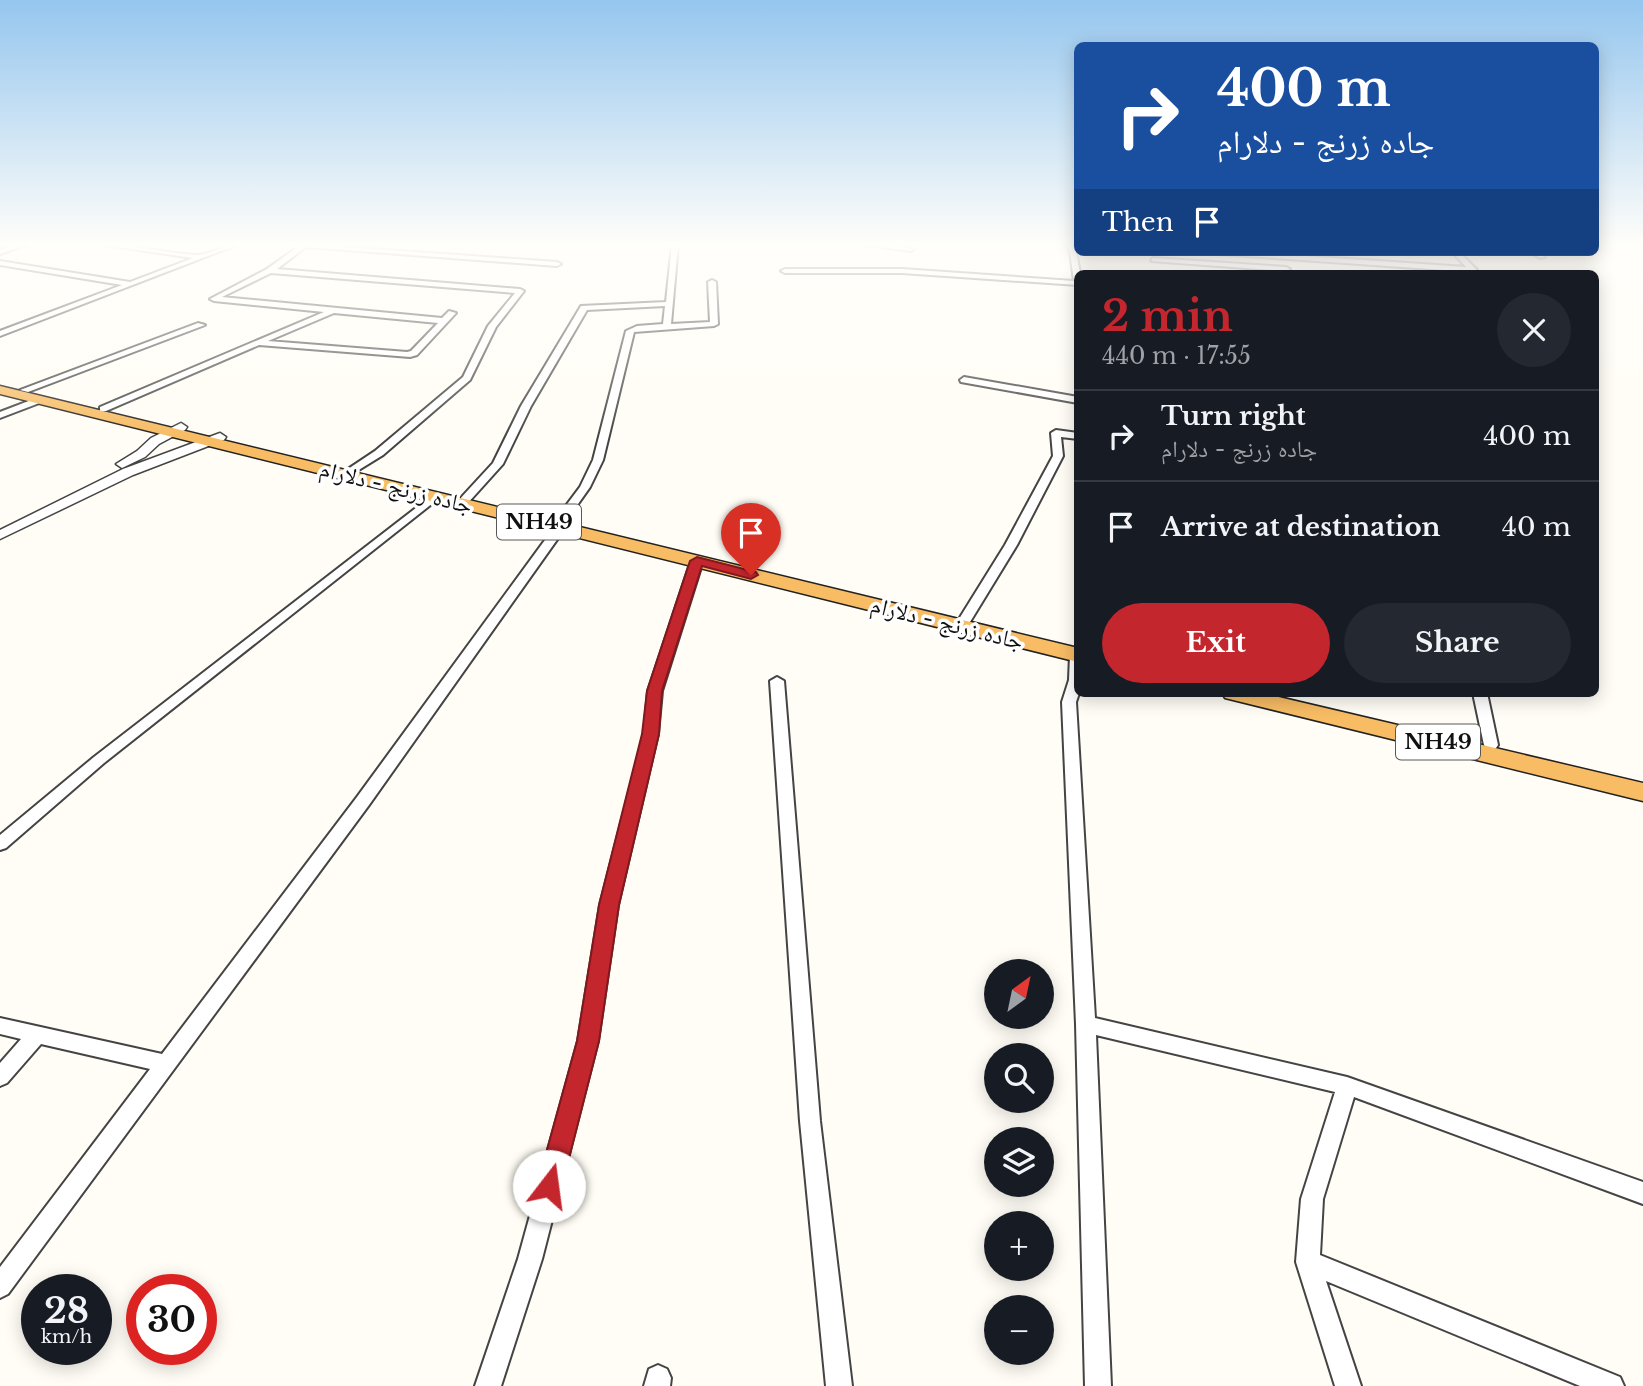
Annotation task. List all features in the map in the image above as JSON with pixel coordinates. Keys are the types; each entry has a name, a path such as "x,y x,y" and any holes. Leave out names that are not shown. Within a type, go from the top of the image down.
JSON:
{"highway":[{"name":"جاده زرنج - دلارام","path":"0,384 32,395 177,430"},
{"name":"جاده زرنج - دلارام","path":"0,390 103,409 434,497 465,500"},
{"name":"جاده زرنج - دلارام","path":"215,440 354,469 465,500 1074,645"},
{"name":"جاده زرنج - دلارام","path":"561,523 697,561 1074,654"},
{"name":"NH49","path":"1250,697 1643,792"},
{"name":"NH49","path":"1291,697 1643,781"}],"street":[{"path":"0,334 66,309"},
{"path":"309,309 445,321"},
{"path":"354,469 379,453 467,378 492,326 506,309"},
{"path":"465,500 498,464 526,406 584,309"},
{"path":"667,326 668,309"},
{"path":"0,1286 363,801 561,523 598,460 630,331 637,328 714,324 713,309"},
{"path":"103,409 332,311"},
{"path":"259,343 407,355 414,353 452,313"},
{"path":"0,415 32,395 201,325"},
{"path":"964,380 1074,399"},
{"path":"0,523 134,458 155,441 177,430"},
{"path":"965,619 1011,545 1058,456 1056,433 1074,435"},
{"path":"0,535 128,472 215,440"},
{"path":"0,844 99,760 434,497"},
{"path":"488,1386 530,1259 588,1041 609,905 651,734 654,691 697,561"},
{"path":"777,681 810,1121 839,1386"},
{"path":"1074,686 1069,702 1086,1024 1098,1386"},
{"path":"1481,697 1491,745"},
{"path":"1086,1024 1347,1086 1643,1194"},
{"path":"0,1027 166,1064"},
{"path":"0,1077 38,1034"},
{"path":"1347,1086 1312,1199 1308,1262 1348,1386"},
{"path":"1308,1262 1611,1386"}],"route":[{"path":"549,1186 588,1041 609,905 651,734 654,691 697,561 751,575"}]}
